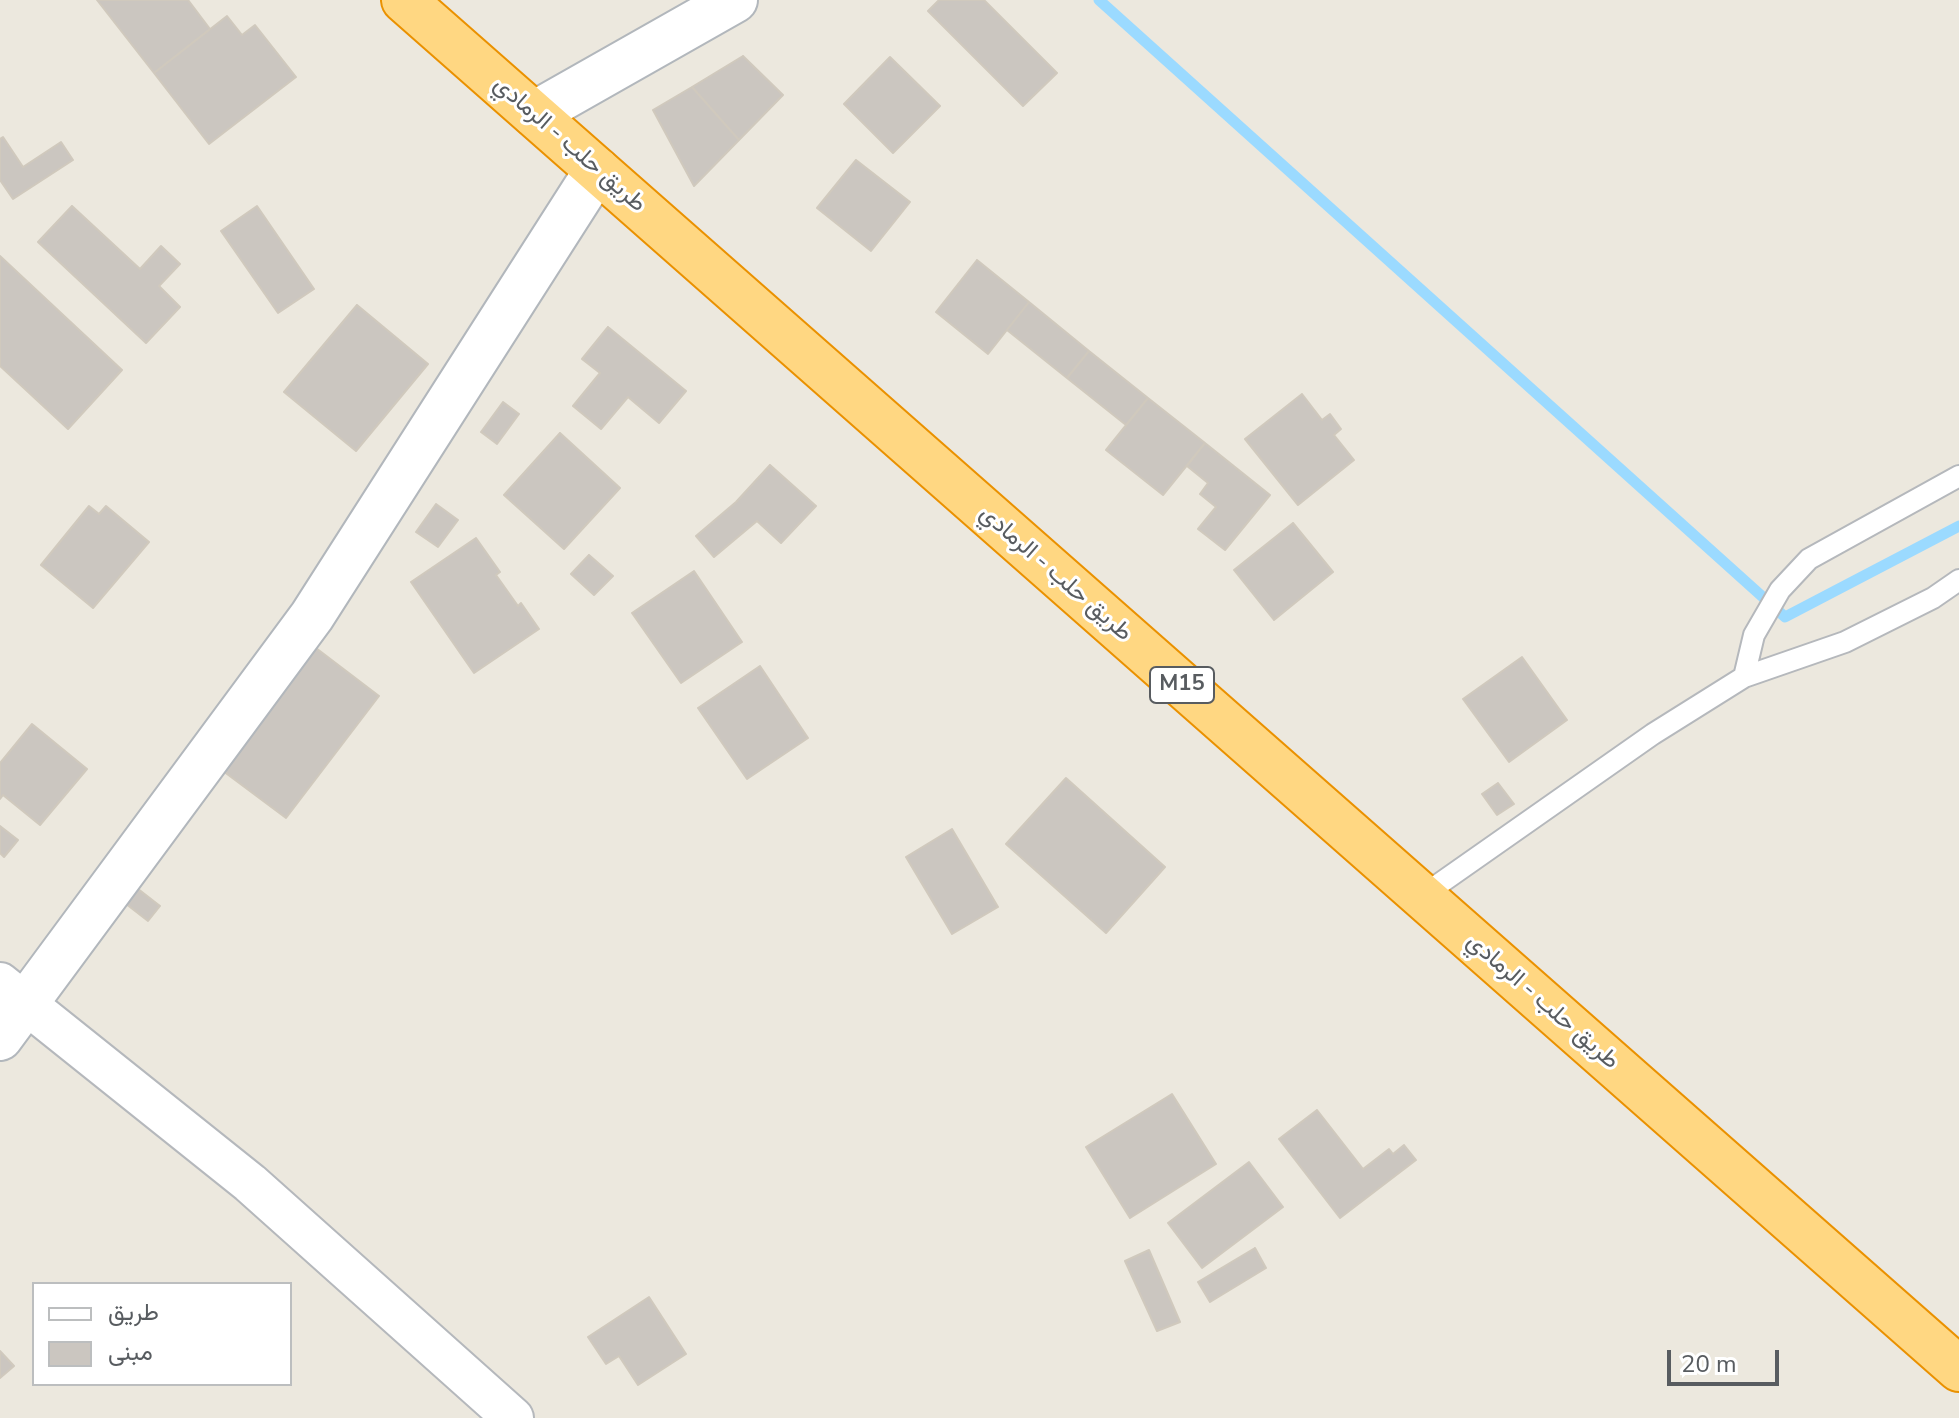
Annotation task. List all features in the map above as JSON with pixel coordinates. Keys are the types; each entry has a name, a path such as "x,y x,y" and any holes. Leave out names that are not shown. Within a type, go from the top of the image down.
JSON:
{"highway":[{"name":"طريق حلب - الرمادي","path":"404,0 1959,1369"}],"street":[{"path":"534,114 735,0"},
{"path":"513,1418 250,1183 8,1008 312,616 597,170"}],"lane":[{"path":"1744,677 1754,635 1780,590 1809,559 1959,476"},
{"path":"1422,896 1653,734 1744,677 1845,642 1933,598 1959,580"}],"building":[{"path":"97,0 188,0 210,29 154,73"},
{"path":"939,0 984,0 1057,73 1023,106 928,11"},
{"path":"227,16 242,35 255,25 296,77 209,144 154,73"},
{"path":"743,56 783,95 739,140 692,87"},
{"path":"890,57 940,106 893,153 844,104"},
{"path":"692,87 739,140 694,186 653,110"},
{"path":"3,137 23,167 61,142 73,160 13,199 0,180 0,139"},
{"path":"856,160 910,202 871,251 817,208"},
{"path":"72,206 140,269 161,246 180,264 159,286 180,307 146,343 38,242"},
{"path":"257,206 314,289 278,313 221,231"},
{"path":"0,256 122,370 68,429 0,366"},
{"path":"977,260 1029,302 988,354 936,312"},
{"path":"1029,302 1089,351 1067,378 1007,330"},
{"path":"357,305 428,364 356,451 284,392"},
{"path":"608,327 686,391 659,423 628,397 601,429 573,406 600,373 582,359"},
{"path":"1089,351 1148,398 1126,425 1067,378"},
{"path":"1302,394 1322,420 1330,414 1341,429 1334,435 1354,460 1298,505 1245,439"},
{"path":"1148,398 1205,443 1163,495 1106,450"},
{"path":"503,402 519,414 497,444 481,432"},
{"path":"560,433 620,488 564,549 504,495"},
{"path":"1205,443 1270,495 1225,550 1198,529 1216,507 1200,494 1208,483 1187,466"},
{"path":"770,465 816,506 781,543 757,521 714,557 696,536 736,502"},
{"path":"436,504 458,520 438,547 416,532"},
{"path":"89,506 99,514 106,506 149,542 93,608 41,565"},
{"path":"1293,523 1333,572 1274,620 1234,570"},
{"path":"476,538 500,572 496,575 539,629 474,673 411,582"},
{"path":"589,555 613,576 594,595 571,574"},
{"path":"694,571 742,642 681,683 632,613"},
{"path":"312,645 379,696 286,818 219,768"},
{"path":"1522,657 1567,720 1509,762 1463,699"},
{"path":"760,666 808,738 747,779 698,708"},
{"path":"32,724 87,769 40,825 3,795 0,799 0,763"},
{"path":"1066,778 1165,867 1106,933 1006,844"},
{"path":"1498,783 1514,804 1497,815 1482,794"},
{"path":"0,826 18,840 4,857 0,853"},
{"path":"952,829 998,907 952,934 906,857"},
{"path":"133,885 160,906 148,921 121,900"},
{"path":"1172,1094 1216,1164 1130,1218 1086,1147"},
{"path":"1317,1110 1363,1169 1389,1149 1393,1154 1404,1145 1416,1160 1340,1218 1279,1139"},
{"path":"1249,1162 1283,1207 1202,1268 1168,1223"},
{"path":"1255,1248 1266,1268 1210,1302 1198,1282"},
{"path":"1149,1250 1180,1322 1157,1331 1125,1261"},
{"path":"649,1297 686,1354 638,1385 619,1356 606,1364 588,1337"},
{"path":"0,1351 14,1366 0,1378"}],"waterway":[{"path":"1099,0 1785,617 1959,526"}]}
